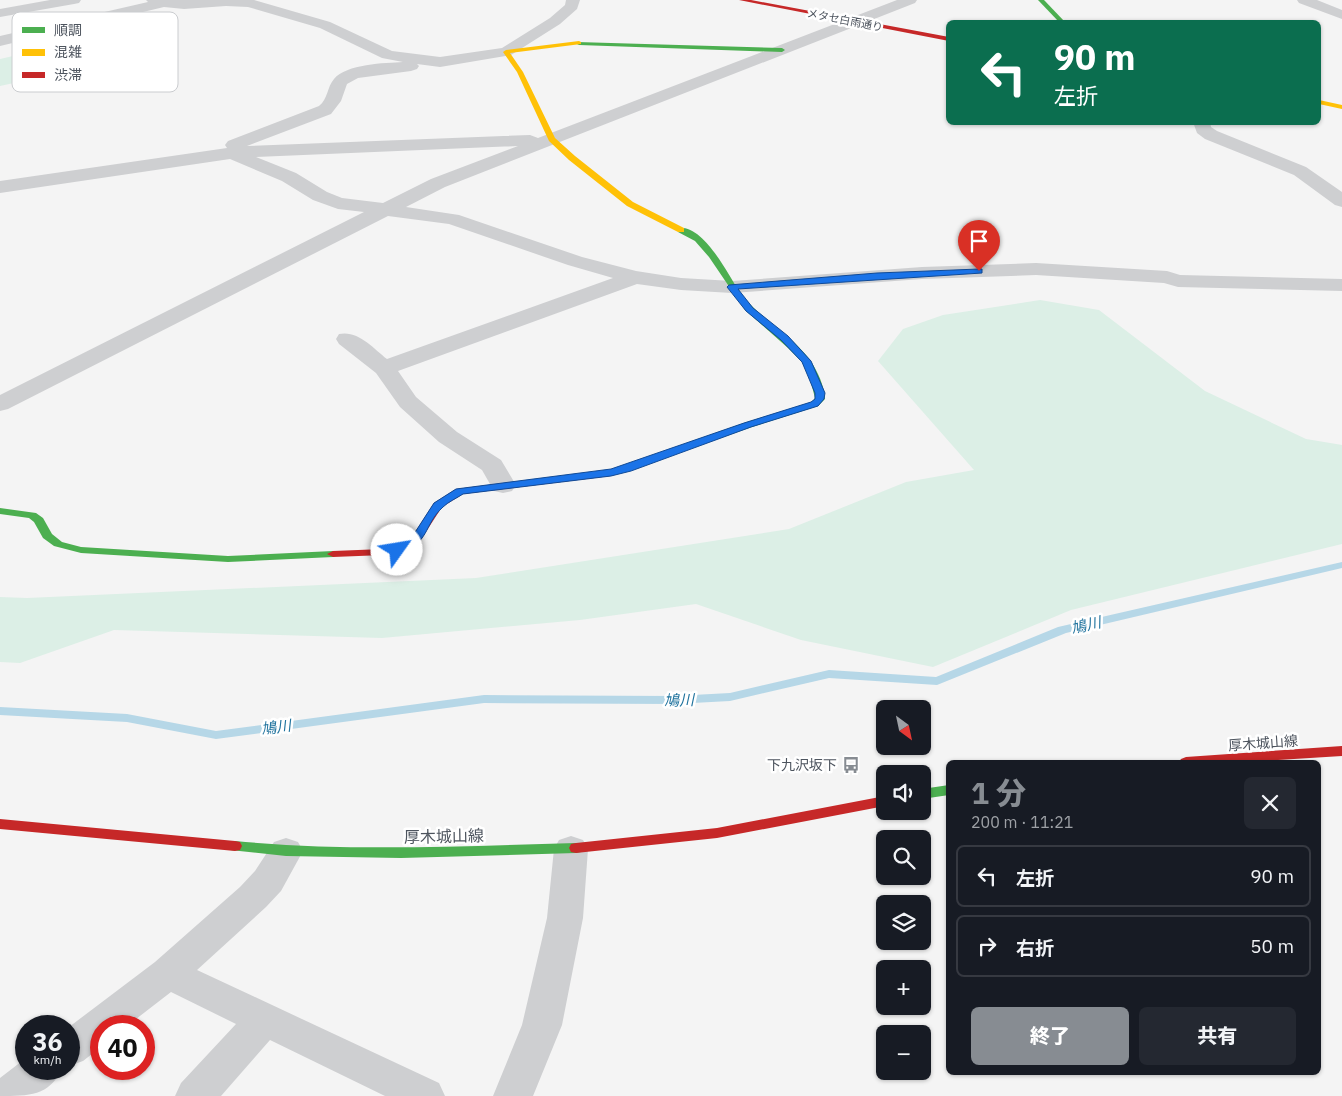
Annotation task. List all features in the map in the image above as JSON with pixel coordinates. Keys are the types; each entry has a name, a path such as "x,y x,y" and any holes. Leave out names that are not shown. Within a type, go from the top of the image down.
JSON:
{"street":[{"path":"0,13 74,0"},
{"path":"506,52 555,21 572,6 573,0"},
{"name":"メタセ白雨通り","path":"742,0 946,38"},
{"path":"0,404 438,183 910,0"},
{"path":"1040,0 1060,20"},
{"path":"1304,0 1342,15"},
{"path":"117,12 158,2 184,5 226,2 248,3 325,25 388,54 440,62"},
{"path":"199,158 325,110 331,106 340,81 344,77 370,70 584,42 782,50"},
{"path":"0,511 32,515 39,520 47,536 58,544 81,550 228,559 384,552 403,548 416,539 438,505 460,491 594,476 628,468 748,425 814,404 820,399 820,393 806,361 784,338 750,310 732,287 716,261 697,238 642,212 572,158 552,138 520,72 506,52"},
{"path":"1321,102 1342,107"},
{"path":"1202,125 1203,129 1211,135 1300,171 1342,201"},
{"path":"0,187 232,153 552,138"},
{"path":"232,153 289,177 338,203 452,219 566,258 635,277 705,286 732,287 905,274 1036,269 1167,277 1178,281 1342,285"},
{"path":"384,368 635,277"},
{"path":"347,339 384,368 408,402 448,436 492,465 503,485"},
{"name":"厚木城山線","path":"1214,760 1342,751"},
{"path":"931,793 946,790"},
{"name":"厚木城山線","path":"0,824 286,851 401,853 570,849 718,833 876,803"},
{"path":"514,1096 542,1025 565,918 570,849"},
{"path":"80,1041 168,973 253,897 268,881 286,851"},
{"path":"168,973 426,1096"},
{"path":"195,1096 264,1020"},
{"path":"7,1096 28,1080"}],"green space":[{"path":"12,56 12,83 0,86 0,59"},
{"path":"1040,300 1099,310 1205,391 1306,439 1342,445 1342,544 1071,610 933,667 801,640 696,604 580,620 382,638 114,630 20,663 0,662 0,597 27,598 476,578 789,529 906,482 974,470 878,361 903,329 943,315"}],"waterway":[{"name":"鳩川","path":"0,711 127,718 216,735 484,699 674,700 730,697 829,674 937,681 1062,630 1342,565"}],"traffic: fast":[{"path":"1041,0 1060,20"},
{"path":"579,43 782,50"},
{"path":"623,469 748,425 815,404 820,399 815,379 805,360 792,346 748,308 712,255 698,239 681,230"},
{"path":"0,511 32,515 39,520 47,536 58,544 81,550 228,559 333,554"},
{"path":"931,793 946,790"},
{"path":"235,846 286,851 401,853 576,848"}],"traffic: slow":[{"path":"579,43 506,52 520,72 552,139 572,158 630,204 681,230"},
{"path":"1321,102 1342,107"}],"traffic: jam":[{"path":"742,0 946,38"},
{"path":"333,554 384,552 409,545 416,539 438,505 460,491 611,473 623,469"},
{"path":"1214,760 1342,751"},
{"path":"576,848 717,833 876,803"},
{"path":"0,824 235,846"}],"place":[{"name":"下九沢坂下","path":"851,765"}],"route":[{"path":"397,550 409,545 416,539 443,500 460,491 594,476 628,468 748,425 814,404 820,399 820,393 806,361 784,338 750,310 732,287 922,273 979,271"}]}
